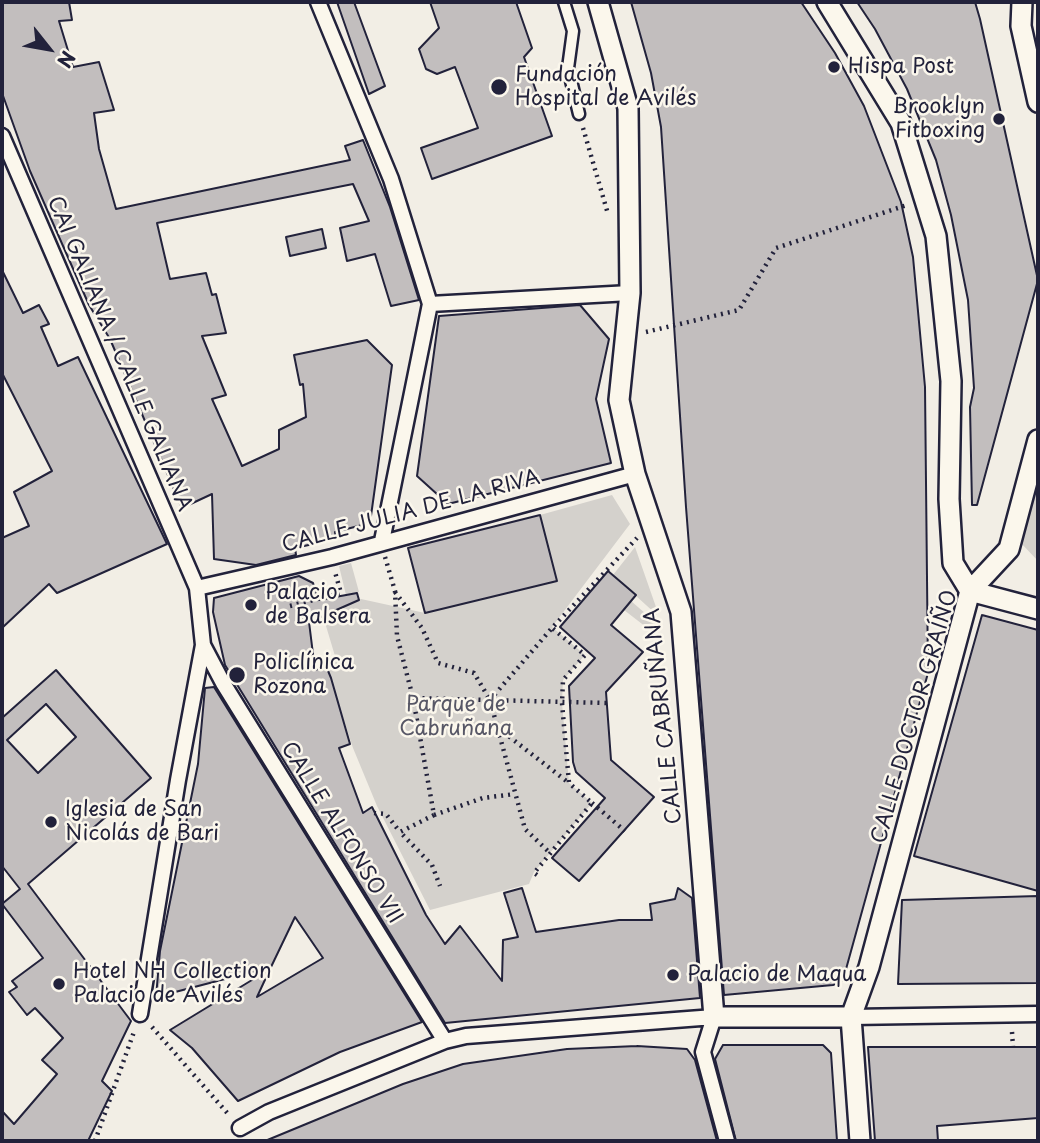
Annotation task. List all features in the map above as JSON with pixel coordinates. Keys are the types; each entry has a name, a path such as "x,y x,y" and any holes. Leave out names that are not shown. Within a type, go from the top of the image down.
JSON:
{"street":[{"path":"318,2 391,179 430,304 382,541"},
{"name":"CALLE CABRUÑANA","path":"598,2 628,108 630,293 619,400 635,474 681,612 714,1017"},
{"path":"827,2 901,123 936,236 951,381 949,499 953,564 970,592 1038,609"},
{"path":"1022,2 1021,26 1038,102"},
{"path":"1031,70 1038,38"},
{"name":"CAI GALIANA / CALLE GALIANA","path":"2,136 197,588 203,645"},
{"path":"430,304 630,293"},
{"name":"CALLE DOCTOR GRAÍÑO","path":"851,1017 869,967 970,592 1010,549 1038,440"},
{"name":"CALLE JULIA DE LA RIVA","path":"197,588 332,557 382,541 635,474"},
{"path":"140,1014 179,771 203,645"},
{"name":"CALLE ALFONSO VII","path":"203,645 223,683 445,1041"},
{"path":"240,1128 269,1112 445,1041 466,1036 714,1017 1038,1014"},
{"path":"714,1017 703,1052 727,1141"},
{"path":"851,1017 860,1141"}],"lane":[{"path":"564,2 573,30 568,68 579,114"}],"path":[{"path":"579,114 608,216"},
{"path":"624,336 739,310 776,248 924,199"},
{"path":"490,701 552,628 650,524"},
{"path":"290,606 341,593 332,557"},
{"path":"388,570 395,591 397,636 413,698 434,815"},
{"path":"395,591 422,628 438,663 474,673 490,701 524,829 550,853"},
{"path":"552,628 585,655 562,680 569,783"},
{"path":"413,698 607,704"},
{"path":"497,728 569,783 625,831"},
{"path":"400,832 434,815 483,798 515,794"},
{"path":"537,875 534,873 592,803"},
{"path":"374,813 386,814 432,865 440,886"},
{"path":"140,1014 240,1128"},
{"path":"95,1141 102,1130 140,1014"}],"green space":[{"path":"1038,478 1038,561 1020,542"},
{"name":"Parque de Cabruñana","path":"612,495 630,524 552,627 585,655 563,680 562,703 569,783 592,803 534,872 529,884 430,910 377,806 353,748 328,672 335,667 335,656 323,616 361,599 425,613 557,581 540,515"},
{"path":"635,547 656,607 657,615 613,575"},
{"path":"351,563 359,592 346,595 339,566"},
{"path":"631,601 661,627 646,627 624,610"}],"building":[{"path":"2,2 69,2 72,20 59,21 73,67 99,62 114,110 94,113 99,149 116,209 350,160 345,146 363,140 390,207 419,300 391,306 375,254 347,261 340,228 369,221 353,184 157,223 170,279 206,273 212,295 216,294 226,333 202,336 226,395 212,399 242,466 279,449 279,430 306,417 303,384 300,385 294,355 367,340 392,365 370,523 335,532 336,539 295,548 296,555 256,565 214,559 212,494 182,508 110,339 89,305 30,171 2,93"},
{"path":"337,2 354,2 385,86 369,94"},
{"name":"Fundación Hospital de Avilés","path":"430,2 516,2 532,48 524,57 552,136 432,179 421,148 478,128 455,67 437,74 426,69 419,49 439,28"},
{"path":"631,2 801,2 835,53 864,106 901,202 913,257 925,387 928,673 843,980 833,985 724,995 686,507 661,127 651,73"},
{"path":"857,2 975,2 980,19 1038,280 977,505 972,505 970,407 974,388 968,300 951,215 936,160 907,89 875,29"},
{"path":"322,229 326,248 290,256 286,237"},
{"path":"2,270 23,313 39,305 49,324 41,327 58,366 78,357 167,544 57,593 49,584 2,628 2,538 29,526 14,492 52,471 2,373"},
{"path":"580,305 609,339 596,399 611,463 448,504 417,476 439,316"},
{"path":"540,515 557,581 425,613 408,548"},
{"path":"608,571 636,595 611,625 643,652 606,692 611,760 654,797 579,881 552,858 605,798 576,772 573,762 569,686 595,658 560,627"},
{"path":"299,576 313,583 319,600 357,593 359,600 309,622 315,670 326,666 331,678 350,744 339,748 363,813 372,807 426,915 445,944 460,926 502,981 503,940 518,937 504,893 522,888 536,932 619,920 652,920 650,904 675,899 678,888 692,898 700,998 445,1023 225,665 213,612 214,598"},
{"path":"982,615 1038,630 1038,891 914,856"},
{"path":"56,670 151,778 28,884 131,1021 102,1081 112,1091 88,1141 2,1141 2,1111 14,1124 57,1074 42,1060 63,1038 35,1008 27,1015 9,992 17,987 12,981 43,958 2,904 20,889 2,866 2,718","holes":["46,704 76,737 38,773 7,740"]},
{"path":"214,687 422,1022 340,1052 238,1101 192,1048 170,1030 270,969 257,997 323,958 295,917 271,967 156,997 160,951 198,764 205,688"},
{"path":"1038,896 1038,983 898,984 902,900"},
{"path":"723,1045 823,1045 831,1053 837,1141 736,1141 715,1059"},
{"path":"637,1046 687,1049 695,1060 717,1141 265,1141 403,1084 463,1064 567,1049"},
{"path":"868,1047 1038,1047 1038,1118 937,1126 938,1141 875,1141"}],"place":[{"name":"Hispa Post","path":"834,67"},
{"name":"Fundación Hospital de Avilés","path":"499,87"},
{"name":"Brooklyn Fitboxing","path":"999,119"},
{"name":"Palacio de Balsera","path":"251,605"},
{"name":"Policlínica Rozona","path":"237,675"},
{"name":"Iglesia de San Nicolás de Bari","path":"51,822"},
{"name":"Palacio de Maqua","path":"673,975"},
{"name":"Hotel NH Collection Palacio de Avilés","path":"59,984"}]}
